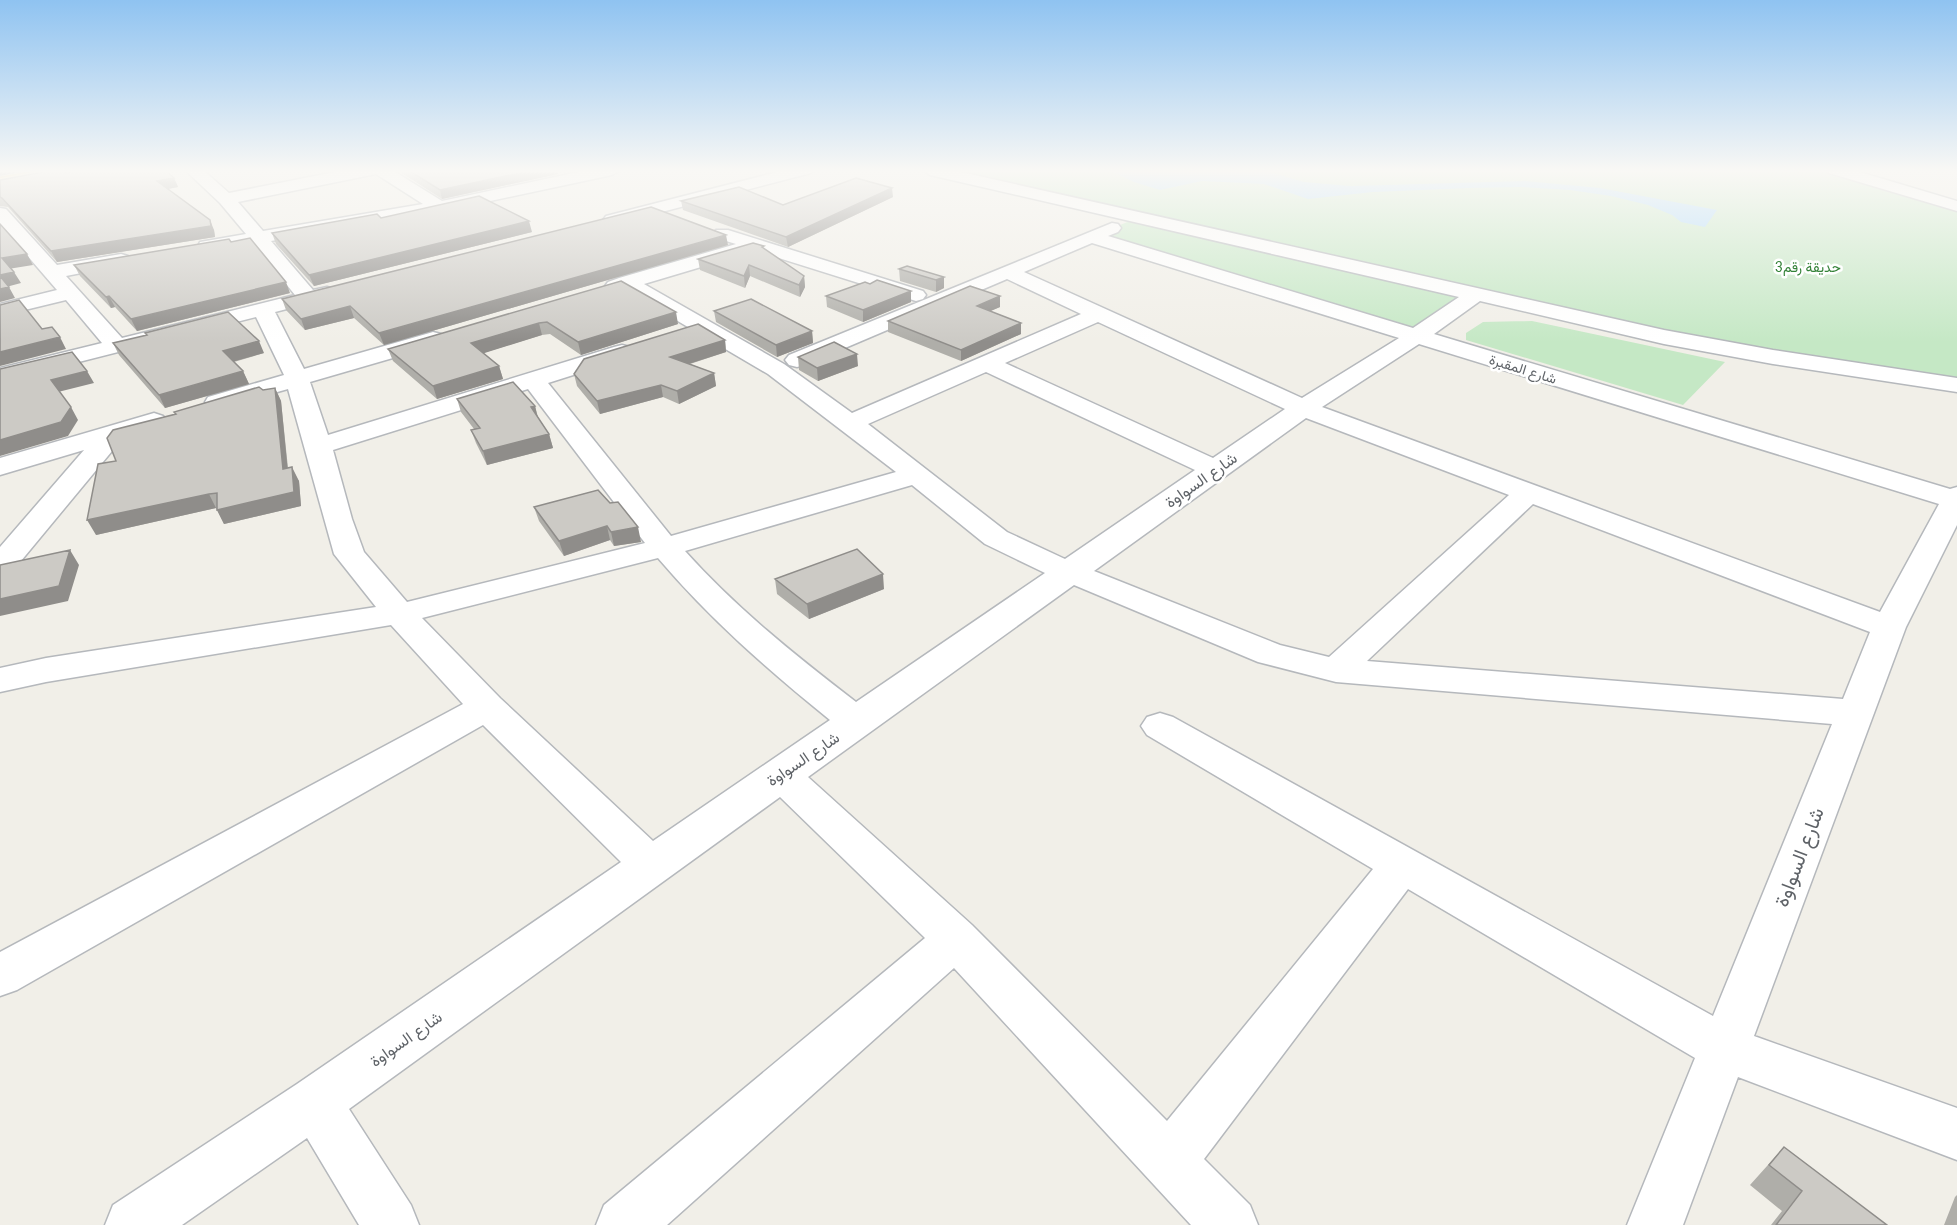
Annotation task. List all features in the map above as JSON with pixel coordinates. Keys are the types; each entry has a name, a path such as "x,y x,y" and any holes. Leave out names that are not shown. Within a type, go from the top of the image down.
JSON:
{"street":[{"path":"12,227 116,345"},
{"path":"250,227 309,298"},
{"path":"190,249 318,227"},
{"path":"706,227 754,245 937,302"},
{"path":"776,369 1114,227"},
{"path":"1182,227 1475,295 1730,349 1957,385"},
{"name":"شارع المقبرة","path":"1091,237 1955,504"},
{"path":"592,292 754,245"},
{"path":"52,272 144,256"},
{"path":"1007,272 1304,408 1889,627"},
{"path":"626,282 776,369 850,423 960,512 996,538 1071,572 1270,654 1336,670 1855,713"},
{"path":"0,375 344,289"},
{"path":"0,310 70,293"},
{"name":"شارع السواوة","path":"133,1225 315,1102 653,867 780,774 858,722 1304,408 1416,337 1475,295"},
{"path":"263,309 297,378 319,446 337,519 349,555 399,614 487,706 653,867"},
{"path":"850,423 1098,314"},
{"path":"319,446 704,326"},
{"path":"0,467 456,332"},
{"path":"986,363 1216,470"},
{"path":"533,380 665,547 711,598 742,627 858,722"},
{"path":"0,566 112,434"},
{"path":"0,680 58,668 399,614 665,547 917,475"},
{"path":"1336,670 1528,493"},
{"name":"شارع السواوة","path":"1655,1225 1889,627 1955,504"},
{"path":"0,974 487,706"},
{"path":"1160,726 1725,1049 1957,1134"},
{"path":"780,774 956,939 1230,1225"},
{"path":"1169,1161 1403,863"},
{"path":"624,1225 956,939"},
{"path":"315,1102 391,1225"}],"green space":[{"name":"حديقة رقم3","path":"1115,227 1957,227 1957,385 1475,295 1415,337 1091,237"},
{"path":"1532,321 1725,362 1683,405 1466,340 1466,333 1483,322"}],"building":[{"path":"0,227 3,227 27,254 2,258 14,272 0,275"},
{"path":"29,227 204,227 51,251"},
{"path":"304,227 504,227 309,275 272,233"},
{"path":"570,227 705,227 726,235 379,333 350,306 301,319 282,299"},
{"path":"757,227 807,227 786,237"},
{"path":"250,238 286,282 131,319 74,265 229,239 231,242"},
{"path":"753,243 764,246 762,247 804,276 799,285 749,265 744,276 698,259"},
{"path":"907,266 944,277 936,280 899,269"},
{"path":"0,276 9,287 0,289"},
{"path":"877,280 911,291 863,310 826,296 865,282 870,284"},
{"path":"621,281 676,312 578,342 547,322 471,343 499,366 433,386 388,349"},
{"path":"970,286 1000,296 977,306 1021,323 961,350 888,321"},
{"path":"751,299 812,331 776,345 714,311"},
{"path":"19,300 42,329 52,327 60,337 0,352 0,305"},
{"path":"228,312 259,341 223,351 243,371 159,395 113,343 147,335 145,333"},
{"path":"698,324 725,340 670,357 714,373 677,391 661,385 597,401 574,374 584,359"},
{"path":"834,342 857,354 817,368 798,357"},
{"path":"72,352 87,371 51,380 71,407 61,422 0,440 0,369"},
{"path":"513,382 535,406 531,407 549,434 483,451 471,430 480,428 457,399"},
{"path":"259,387 263,390 275,388 283,469 292,467 294,492 217,510 217,493 209,494 87,520 98,464 116,461 107,438 113,430 176,414 174,412"},
{"path":"598,490 610,503 618,502 638,527 611,532 607,526 559,541 534,507"},
{"path":"857,549 883,574 807,604 775,579"},
{"path":"70,550 59,586 0,599 0,565"},
{"path":"1784,1147 1887,1225 1776,1225 1802,1191 1769,1165"}]}
